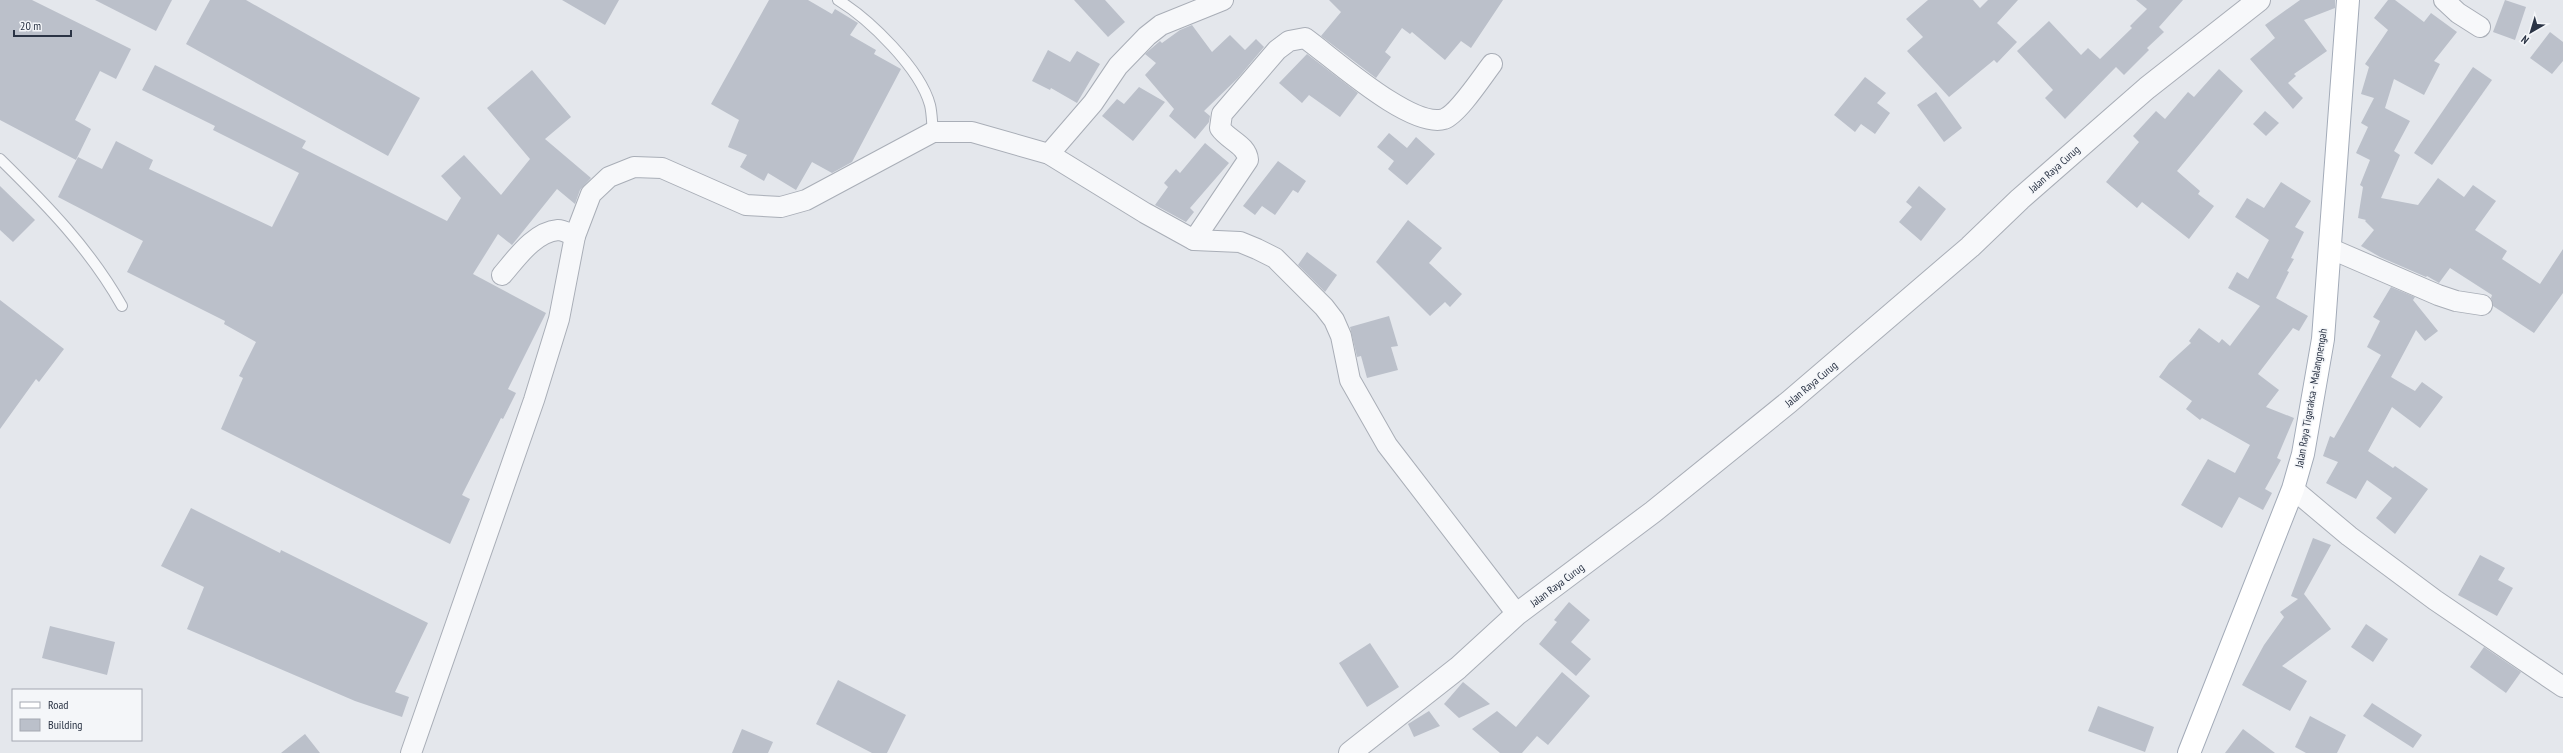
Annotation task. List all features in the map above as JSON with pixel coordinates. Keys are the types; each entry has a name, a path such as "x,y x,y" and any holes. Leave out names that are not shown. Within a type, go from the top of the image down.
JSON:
{"main road":[{"name":"Jalan Raya Tigaraksa - Malangnengah","path":"2189,753 2292,489 2302,454 2323,340 2348,0"}],"street":[{"path":"1049,154 1093,103 1118,66 1147,36 1161,25 1223,0"},
{"name":"Jalan Raya Curug","path":"1350,753 1458,668 1517,614 1653,512 1789,402 1970,247 2020,199 2147,88 2259,0"},
{"path":"2444,0 2458,14 2480,28"},
{"path":"1194,240 1248,160 1248,155 1243,148 1220,128 1222,114 1277,50 1289,41 1305,38 1379,94 1414,115 1429,121 1445,119 1454,112 1492,64"},
{"path":"411,753 534,400 559,319 576,236 591,194 609,176 634,167 662,168 746,205 781,207 806,200 933,132 972,132 1049,154 1152,217 1194,240 1240,242 1269,255 1324,307 1334,320 1341,336 1350,380 1387,445 1517,614"},
{"path":"502,275 529,245 547,232 559,230 576,236"},
{"path":"2329,248 2438,295 2456,301 2482,305"},
{"path":"2292,489 2349,536 2435,600 2563,687"}],"lane":[{"path":"838,0 863,18 903,58 930,104 933,132"},
{"path":"0,159 47,206 86,250 122,306"}],"building":[{"path":"0,0 32,0 131,49 116,79 100,71 75,120 91,129 76,160 0,120"},
{"path":"95,0 172,0 156,31"},
{"path":"210,0 246,0 420,98 388,156 186,44"},
{"path":"562,0 619,0 605,25"},
{"path":"769,0 808,0 832,14 835,9 858,23 850,35 876,50 874,54 901,69 852,162 832,173 812,162 796,190 768,173 764,181 740,167 747,155 728,147 739,120 711,104"},
{"path":"1074,0 1105,0 1125,22 1108,37"},
{"path":"1329,0 1503,0 1471,48 1461,41 1445,60 1412,32 1410,34 1402,28 1385,52 1391,57 1376,78 1321,36 1341,12"},
{"path":"1928,0 1973,0 1980,8 1988,0 2018,0 1997,23 2017,42 1997,63 1994,60 1949,97 1907,51 1923,37 1906,19"},
{"path":"2136,0 2183,0 2159,27 2164,32 2147,48 2149,50 2124,75 2116,67 2065,119 2045,98 2053,90 2017,51 2049,21 2081,55 2088,48 2100,59 2132,28 2130,26 2147,9"},
{"path":"2300,0 2335,0 2335,8 2304,20 2327,51 2294,74 2296,76 2288,83 2303,98 2293,109 2250,59 2275,38 2265,25"},
{"path":"2388,0 2395,0 2424,22 2431,13 2457,32 2434,61 2440,64 2424,95 2394,79 2385,108 2410,121 2394,151 2400,155 2381,198 2418,205 2438,178 2464,197 2473,185 2496,201 2475,230 2507,251 2502,259 2540,284 2563,249 2563,293 2534,333 2493,306 2491,298 2492,295 2450,268 2439,283 2427,276 2426,277 2380,257 2361,246 2374,230 2365,221 2366,220 2358,218 2363,187 2360,185 2370,160 2356,153 2368,127 2361,123 2374,98 2361,94 2369,67 2365,64 2388,30 2374,18"},
{"path":"2505,0 2526,7 2515,40 2493,32"},
{"path":"1192,25 1212,52 1230,35 1245,50 1256,39 1264,47 1238,78 1204,111 1210,116 1209,122 1195,139 1169,116 1174,109 1145,75 1156,63 1145,54 1160,41 1162,43 1180,30"},
{"path":"2550,32 2563,42 2563,61 2552,74 2530,58"},
{"path":"1048,50 1070,62 1077,51 1100,64 1077,103 1051,88 1050,90 1032,81"},
{"path":"1307,54 1358,93 1340,117 1309,95 1302,103 1279,83"},
{"path":"155,65 306,141 302,148 447,221 461,198 441,176 464,155 501,195 530,159 487,108 532,70 571,117 545,139 591,178 580,190 575,204 557,189 512,245 498,234 473,274 546,313 508,389 516,393 503,419 501,418 462,495 470,499 450,544 221,429 243,378 239,376 256,342 224,324 225,321 127,272 143,241 58,197 78,157 102,169 116,141 153,160 149,169 272,227 299,173 213,130 215,126 142,90"},
{"path":"2473,67 2492,80 2432,165 2414,153"},
{"path":"2219,69 2243,91 2177,171 2200,191 2198,194 2214,206 2189,239 2142,202 2137,208 2106,182 2139,142 2133,136 2156,111 2165,119 2188,92 2194,97"},
{"path":"1865,77 1886,93 1877,103 1890,113 1875,134 1861,124 1855,132 1834,115"},
{"path":"1139,87 1165,102 1133,141 1102,116 1117,99 1124,104"},
{"path":"1936,92 1962,128 1944,142 1917,105"},
{"path":"2265,111 2279,123 2266,136 2253,124"},
{"path":"1389,133 1407,148 1416,137 1435,154 1407,185 1388,169 1394,161 1377,147"},
{"path":"1205,143 1229,163 1190,208 1194,212 1186,222 1155,205 1168,187 1164,183 1176,169 1180,173"},
{"path":"1278,161 1306,181 1298,193 1293,190 1275,215 1262,206 1255,215 1243,206"},
{"path":"2281,182 2311,201 2295,227 2304,232 2291,258 2294,259 2287,271 2289,272 2276,298 2308,316 2299,331 2293,328 2258,374 2279,390 2266,407 2294,418 2277,458 2281,460 2265,489 2272,493 2263,510 2239,497 2222,528 2181,505 2208,459 2235,473 2250,445 2202,418 2200,420 2186,409 2192,401 2159,377 2169,363 2191,343 2189,341 2199,328 2219,343 2222,339 2230,346 2260,306 2228,288 2237,272 2248,279 2269,240 2235,217 2247,198 2264,208"},
{"path":"0,186 35,220 13,242 0,230"},
{"path":"1919,186 1946,209 1921,241 1899,222 1912,207 1906,202"},
{"path":"1408,220 1442,248 1429,263 1462,294 1450,307 1445,302 1430,316 1376,262"},
{"path":"1307,252 1337,275 1325,292 1298,265"},
{"path":"2391,287 2415,297 2413,300 2438,331 2425,341 2416,330 2391,377 2415,391 2422,382 2443,397 2420,428 2392,407 2368,451 2393,468 2395,466 2428,489 2395,534 2376,518 2392,498 2367,480 2356,499 2326,483 2338,462 2323,456 2330,436 2334,438 2381,355 2367,347 2380,321 2373,317"},
{"path":"0,300 64,349 39,382 36,379 0,429"},
{"path":"1389,316 1398,346 1391,347 1398,370 1367,378 1361,356 1357,357 1350,327"},
{"path":"191,508 280,553 281,550 428,623 395,692 409,697 402,717 355,701 187,629 204,587 161,566"},
{"path":"2313,538 2331,545 2304,594 2331,629 2282,666 2307,681 2290,711 2242,685 2264,645 2284,617 2280,612 2298,599 2291,596"},
{"path":"2480,555 2505,568 2498,580 2513,588 2497,616 2458,595"},
{"path":"1569,602 1590,620 1571,642 1591,659 1576,676 1539,644 1557,622 1554,620"},
{"path":"2366,624 2388,639 2373,662 2351,647"},
{"path":"50,626 115,642 107,675 42,658"},
{"path":"1370,643 1399,687 1367,707 1339,663"},
{"path":"2484,647 2521,672 2506,693 2470,667"},
{"path":"1562,672 1590,696 1548,745 1537,736 1522,753 1500,753 1472,729 1497,711 1516,727"},
{"path":"838,680 906,715 887,753 872,753 816,724"},
{"path":"1463,682 1490,704 1459,718 1444,704"},
{"path":"2372,703 2422,735 2413,748 2363,716"},
{"path":"2098,706 2154,727 2145,752 2088,731"},
{"path":"1429,711 1440,726 1414,737 1408,724"},
{"path":"2310,716 2346,735 2337,753 2306,753 2295,747"},
{"path":"742,729 773,742 768,753 732,753"},
{"path":"2243,729 2275,753 2225,753"},
{"path":"305,734 320,753 281,753"}]}
